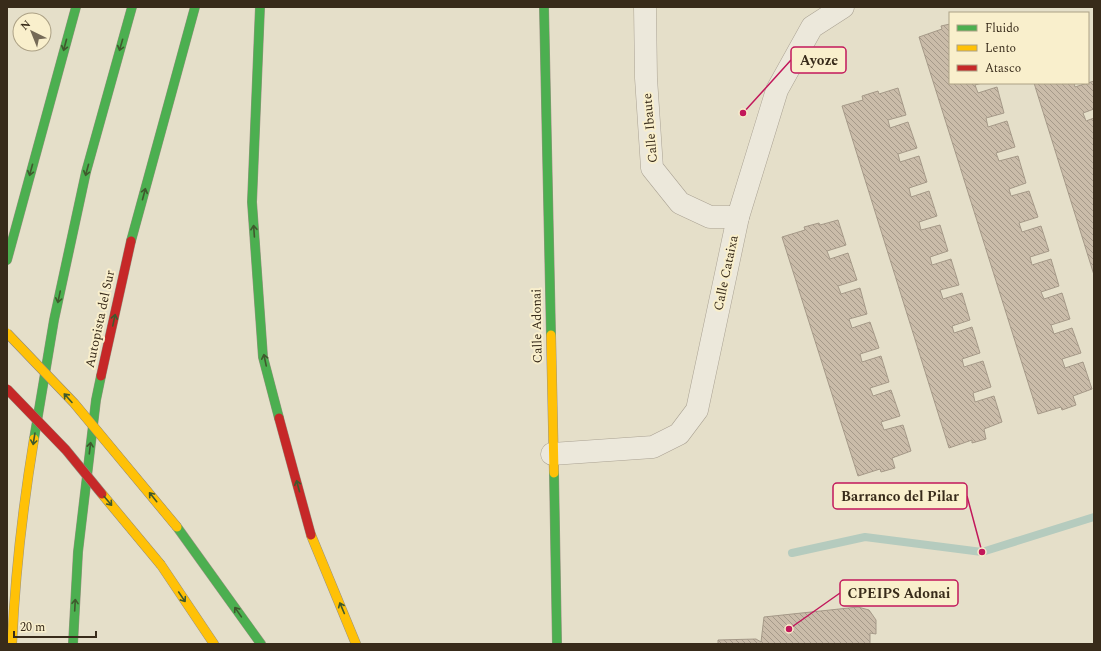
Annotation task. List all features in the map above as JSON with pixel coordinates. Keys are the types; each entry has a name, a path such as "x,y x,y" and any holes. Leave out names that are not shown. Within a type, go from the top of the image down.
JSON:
{"main road":[{"path":"7,260 76,7"},
{"path":"12,644 14,595 29,470 54,320 86,172 132,7"},
{"name":"Autopista del Sur","path":"73,644 78,552 96,400 131,239 195,7"},
{"path":"260,7 252,202 263,357 311,536 356,644"},
{"name":"Calle Adonai","path":"544,7 557,644"},
{"path":"7,333 36,361 111,446 177,527 261,644"},
{"path":"7,389 66,450 161,564 214,644"}],"street":[{"name":"Calle Ibaute","path":"645,7 646,78 652,168 680,203 710,216 738,217"},
{"name":"Calle Cataixa","path":"552,454 652,447 679,434 697,410 738,217 777,90 812,28 843,7"}],"building":[{"path":"949,24 949,84 978,84 975,85 978,93 997,87 1004,113 986,118 988,127 1007,121 1015,147 996,153 999,161 1018,156 1026,183 1009,189 1011,196 1029,191 1038,217 1019,223 1022,232 1041,226 1049,251 1030,257 1032,265 1051,259 1059,286 1041,292 1044,299 1062,293 1070,319 1051,325 1054,334 1072,328 1081,353 1062,359 1065,368 1083,362 1092,389 1073,396 1076,405 1062,410 1061,407 1038,414 919,37 942,29 941,26"},
{"path":"1094,81 1094,109 1083,113 1086,121 1094,118 1094,275 1034,84 1074,84 1075,87 1089,84 1089,83"},
{"path":"898,88 906,115 888,120 890,128 908,122 917,148 898,154 900,162 919,156 927,182 909,188 911,197 929,191 937,216 919,222 921,230 940,225 948,251 930,257 932,265 951,259 959,285 940,290 943,299 962,293 970,320 952,326 954,333 972,327 980,353 962,359 964,367 983,361 991,387 973,393 975,402 994,396 1002,422 984,429 986,439 972,443 972,440 949,448 842,106 863,100 862,96 878,91 879,94"},
{"path":"838,220 846,245 827,251 830,259 848,253 857,280 838,286 841,294 860,288 867,314 849,319 852,328 870,322 879,348 860,354 862,362 881,356 889,382 870,388 873,396 891,390 900,416 881,422 884,430 903,425 911,451 892,458 895,468 881,472 880,469 858,476 782,237 805,230 804,227 819,223 820,225"},
{"path":"858,607 869,610 876,620 876,634 870,633 870,644 718,644 718,640 756,639 761,642 764,617"}],"waterway":[{"path":"792,553 865,537 982,552 1094,517"}],"traffic: fast":[{"path":"7,260 76,7"},
{"path":"34,439 54,320 86,172 132,7"},
{"path":"131,241 195,7"},
{"path":"260,7 252,202 263,357 279,418"},
{"path":"544,7 551,335"},
{"path":"73,644 78,552 96,400 101,376"},
{"path":"554,473 557,644"},
{"path":"177,527 261,644"}],"traffic: slow":[{"path":"7,333 74,403 177,527"},
{"path":"551,335 554,473"},
{"path":"12,644 20,541 34,439"},
{"path":"102,494 161,565"},
{"path":"311,535 356,644"},
{"path":"161,565 214,644"}],"traffic: jam":[{"path":"101,376 131,241"},
{"path":"7,389 66,450 102,494"},
{"path":"279,418 311,535"}],"place":[{"name":"Ayoze","path":"743,113"},
{"name":"Barranco del Pilar","path":"982,552"},
{"name":"CPEIPS Adonai","path":"789,629"}]}
